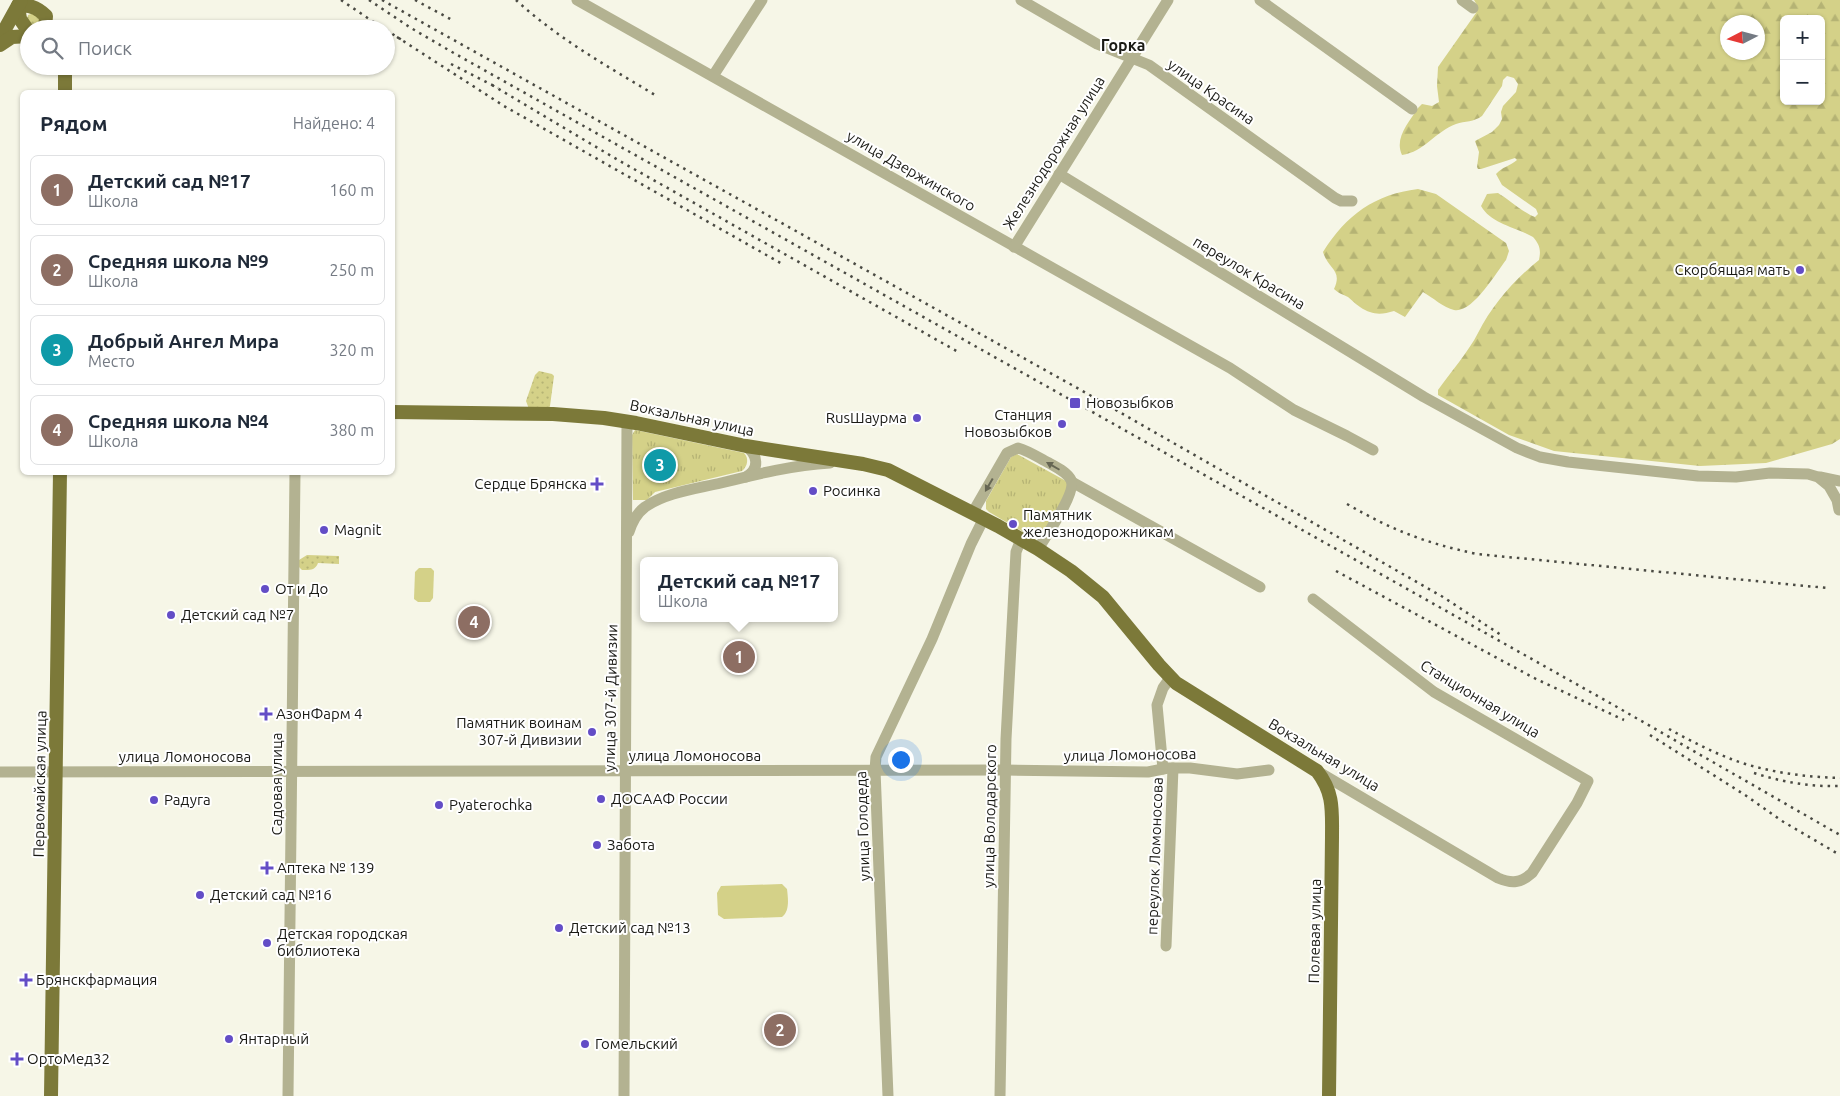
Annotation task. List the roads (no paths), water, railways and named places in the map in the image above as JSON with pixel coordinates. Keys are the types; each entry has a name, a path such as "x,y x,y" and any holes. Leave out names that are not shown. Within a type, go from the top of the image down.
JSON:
{"main road":[{"path":"40,0 46,20"},
{"path":"19,3 34,7 44,20"},
{"path":"19,3 22,20"},
{"path":"0,38 19,3"},
{"path":"0,45 12,37 20,37"},
{"path":"63,75 66,88"},
{"path":"65,75 66,88"},
{"name":"Вокзальная улица","path":"395,412 552,414 627,421 746,446 851,462 888,470 1021,538 1071,571 1104,597 1170,678 1188,692 1317,770"},
{"name":"Первомайская улица","path":"50,1096 60,475"},
{"name":"Полевая улица","path":"1317,770 1328,787 1332,806 1329,1096"}],"street":[{"name":"улица Дзержинского","path":"577,0 1230,368 1294,410 1373,450"},
{"path":"713,76 762,0"},
{"name":"улица Красина","path":"1022,0 1097,44 1149,65 1335,198 1341,201 1352,201"},
{"name":"Железнодорожная улица","path":"1014,247 1168,0"},
{"path":"1260,0 1412,109"},
{"path":"1462,0 1474,8"},
{"name":"переулок Красина","path":"1059,174 1424,397 1517,448 1550,459 1712,477 1778,473 1808,474 1840,481"},
{"name":"улица 307-й Дивизии","path":"624,1096 627,421"},
{"path":"745,477 753,471 756,461 753,452 746,446"},
{"path":"979,515 1007,453 1018,448 1061,470 1067,474 1072,482 1260,587"},
{"path":"627,543 628,532 640,511 654,502 675,494 745,477 814,464 851,462"},
{"name":"Садовая улица","path":"288,1096 295,475"},
{"path":"1818,477 1833,492 1839,511"},
{"path":"1038,549 1071,493 1072,482"},
{"name":"улица Голодеда","path":"888,1096 876,757 932,639 971,544 979,515"},
{"name":"улица Володарского","path":"1000,1096 1005,770 1016,552 1021,538"},
{"name":"Станционная улица","path":"1313,599 1434,692 1588,781"},
{"name":"переулок Ломоносова","path":"1166,946 1173,800 1157,705 1163,688 1170,678"},
{"name":"улица Ломоносова","path":"0,772 876,770 1148,772 1198,768 1238,774 1269,770"},
{"name":"Вокзальная улица","path":"1317,770 1498,878 1513,883 1526,879 1532,873 1577,803 1588,781"},
{"path":"1332,806 1337,793 1343,790 1352,790"}],"railway":[{"path":"341,0 371,20"},
{"path":"369,0 452,52 1610,703 1840,835"},
{"path":"382,0 1079,389 1443,597 1501,635"},
{"path":"415,0 454,21"},
{"path":"516,0 565,39 655,95"},
{"path":"395,36 402,40"},
{"path":"397,37 504,106 784,265"},
{"path":"451,64 498,88"},
{"path":"492,85 618,160 960,353"},
{"path":"1347,504 1409,535 1477,554 1827,588"},
{"path":"1336,571 1536,679 1624,720"},
{"path":"1669,729 1707,749 1744,764 1785,773 1840,778"},
{"path":"1650,735 1745,795 1782,821 1840,855"},
{"path":"1754,773 1797,783 1818,786 1840,786"}],"place":[{"name":"Скорбящая мать","path":"1800,270"},
{"name":"Новозыбков","path":"1075,403"},
{"name":"RusШаурма","path":"917,418"},
{"name":"Станция Новозыбков","path":"1062,424"},
{"name":"Добрый Ангел Мира","path":"660,465"},
{"name":"Сердце Брянска","path":"597,484"},
{"name":"Росинка","path":"813,491"},
{"name":"Памятник железнодорожникам","path":"1013,524"},
{"name":"Magnit","path":"324,530"},
{"name":"От и До","path":"265,589"},
{"name":"Детский сад №7","path":"171,615"},
{"name":"Средняя школа №4","path":"474,622"},
{"name":"Детский сад №17","path":"739,657"},
{"name":"АзонФарм 4","path":"266,714"},
{"name":"Памятник воинам 307-й Дивизии","path":"592,732"},
{"name":"ДОСААФ России","path":"601,799"},
{"name":"Радуга","path":"154,800"},
{"name":"Pyaterochka","path":"439,805"},
{"name":"Забота","path":"597,845"},
{"name":"Аптека № 139","path":"267,868"},
{"name":"Детский сад №16","path":"200,895"},
{"name":"Детский сад №13","path":"559,928"},
{"name":"Детская городская библиотека","path":"267,943"},
{"name":"Брянскфармация","path":"26,980"},
{"name":"Средняя школа №9","path":"780,1030"},
{"name":"Янтарный","path":"229,1039"},
{"name":"Гомельский","path":"585,1044"},
{"name":"ОртоМед32","path":"17,1059"}],"district":[{"name":"Горка","path":"1123,45"}]}
